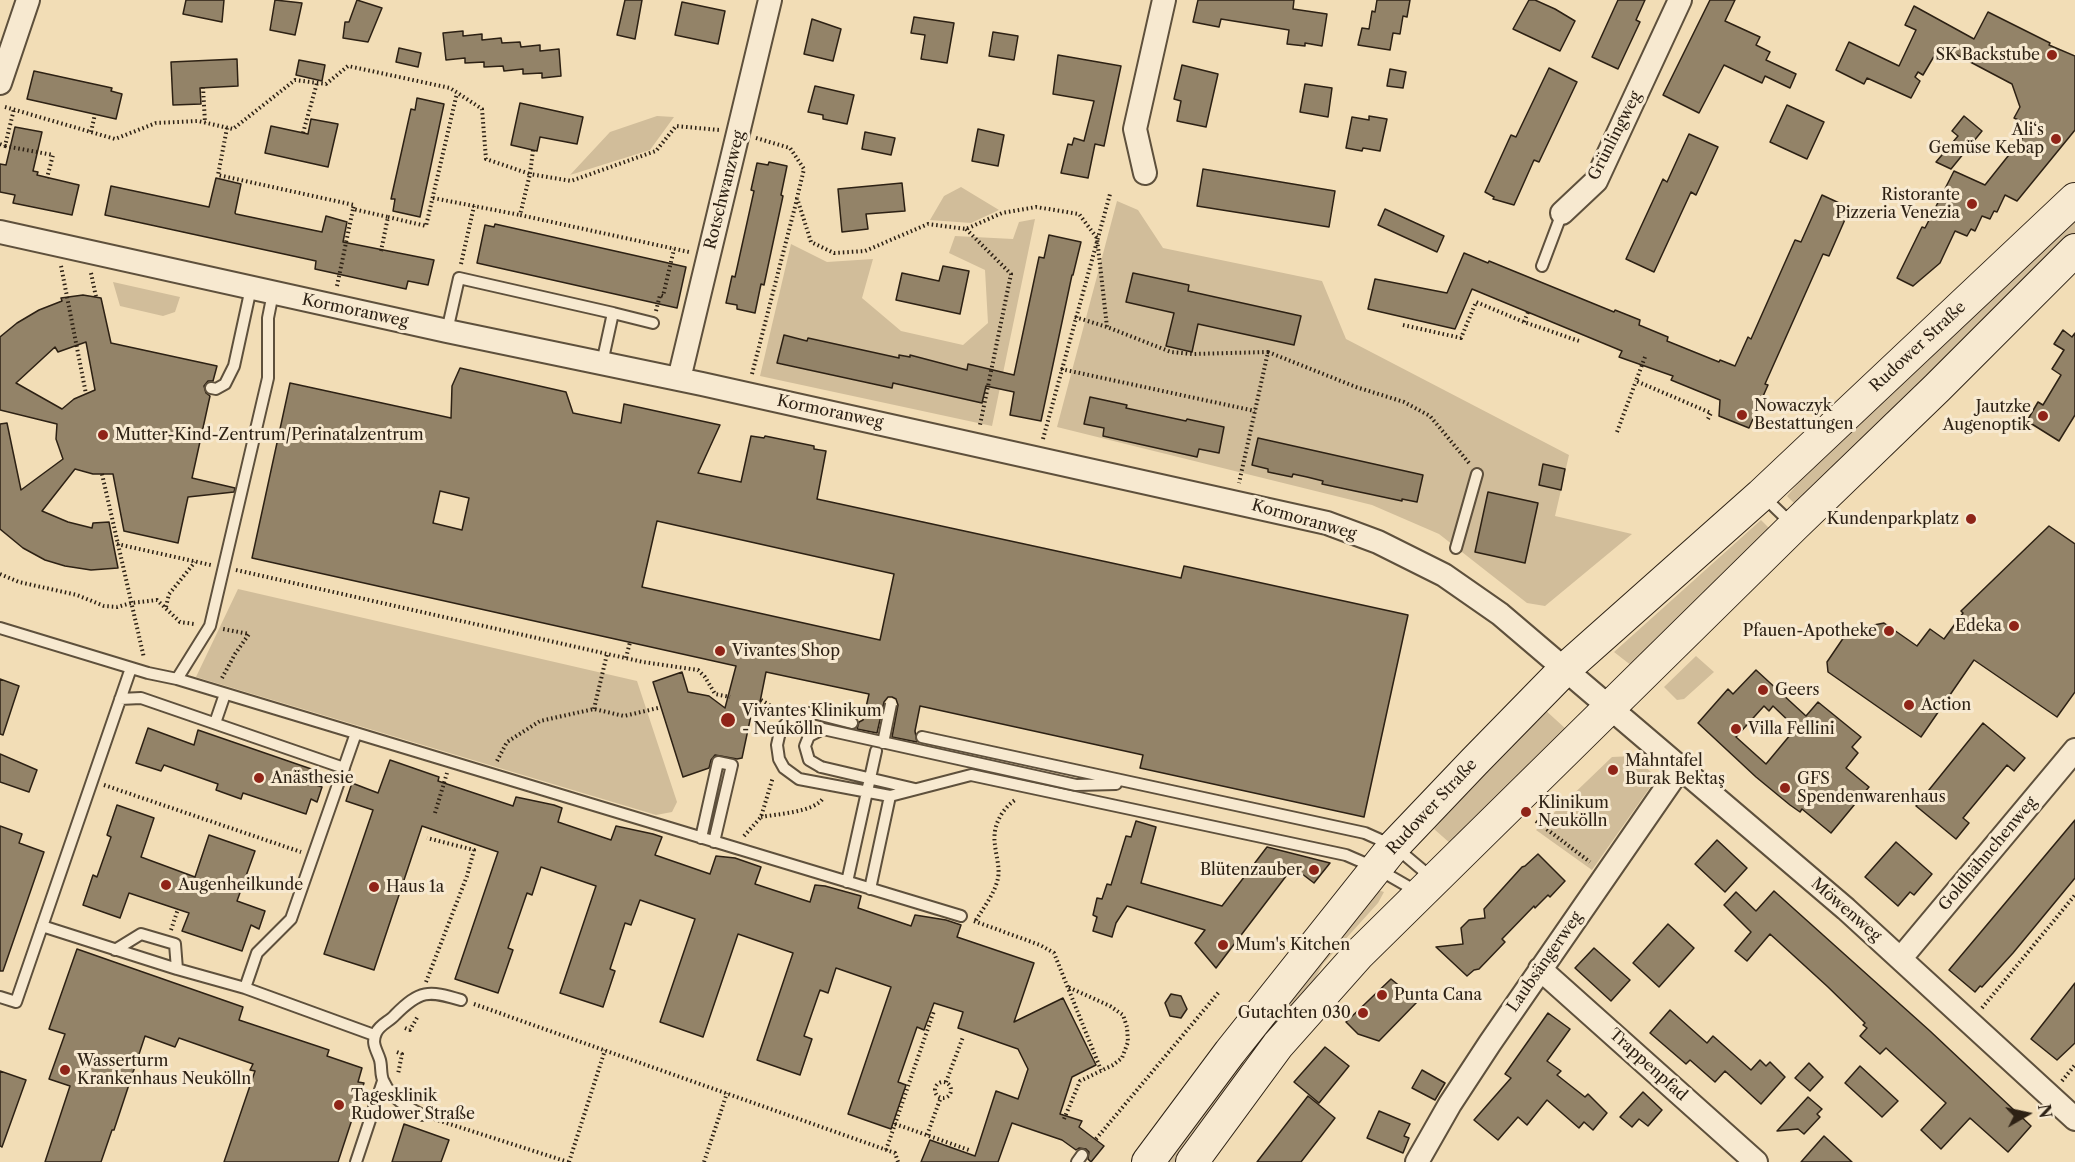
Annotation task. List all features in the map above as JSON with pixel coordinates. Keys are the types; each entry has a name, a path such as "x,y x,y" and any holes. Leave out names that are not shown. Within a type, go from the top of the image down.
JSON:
{"main road":[{"name":"Rudower Straße","path":"1148,1162 1230,1052 1385,857 1564,670 1761,495 2075,199"},
{"path":"1192,1162 1278,1045 1358,955 2075,250"}],"street":[{"path":"0,83 28,0"},
{"name":"Rotschwanzweg","path":"679,380 770,0"},
{"path":"1145,172 1135,129 1164,0"},
{"name":"Grünlingweg","path":"1562,213 1596,181 1680,0"},
{"name":"Kormoranweg","path":"0,232 1326,523 1378,542 1444,575 1500,614 1610,709"},
{"name":"Möwenweg","path":"1610,709 1901,958 2075,1119"},
{"name":"Goldhähnchenweg","path":"1901,958 2075,750"},
{"name":"Laubsängerweg","path":"1417,1162 1450,1104 1540,969 1680,768"},
{"name":"Trappenpfad","path":"1540,969 1756,1162"}],"lane":[{"name":"Grünlingweg","path":"1542,266 1562,213"},
{"path":"447,331 459,278 653,323"},
{"path":"211,388 216,389 225,384 234,366 251,288"},
{"path":"177,679 210,626 268,378 268,318 273,293"},
{"path":"602,363 613,313"},
{"path":"1456,548 1477,474"},
{"path":"1761,495 1794,526"},
{"path":"0,628 148,674 177,679 961,916"},
{"path":"0,997 16,1002 131,668"},
{"path":"215,723 221,693"},
{"path":"120,699 141,698 344,768"},
{"path":"847,882 870,779 891,704"},
{"path":"852,723 813,713 803,713 792,718 783,727 777,745 779,759 784,768 799,779 890,796 971,776 1346,855 1385,857 1427,887"},
{"path":"915,789 821,768 812,764 805,752 806,741 818,730 823,729 879,747 1076,785 1134,783"},
{"path":"245,988 258,953 291,920 356,733"},
{"path":"922,737 1365,833 1385,857 1427,887"},
{"path":"701,838 718,762 732,765 714,842"},
{"path":"870,889 890,796"},
{"path":"42,926 245,988 374,1035"},
{"path":"115,950 141,934 175,944 177,969"},
{"path":"422,1115 393,1096 383,1081 380,1059 374,1047 374,1035 381,1025 393,1018 407,1002 421,994 441,994 461,1000"},
{"path":"356,1162 383,1081"}],"path":[{"path":"5,107 116,139 156,123 198,121 233,129 296,80 326,84 348,66 450,88 482,109 486,159 530,174 571,181 656,151 676,126 727,130"},
{"path":"303,133 316,82"},
{"path":"203,87 205,123"},
{"path":"353,209 426,226 457,93"},
{"path":"14,109 2,145 53,155 47,178"},
{"path":"91,132 94,114"},
{"path":"227,128 218,175 354,205 337,286"},
{"path":"750,136 790,148 804,170 752,377"},
{"path":"520,215 533,150"},
{"path":"1042,441 1110,194"},
{"path":"433,198 697,254"},
{"path":"797,198 811,242 834,253 865,251 928,224 966,229 1002,213 1036,207 1079,214 1097,238 1107,327"},
{"path":"459,278 474,206"},
{"path":"381,251 388,217"},
{"path":"966,229 1011,274 980,427"},
{"path":"653,323 660,295 663,296 674,249"},
{"path":"62,266 86,394"},
{"path":"91,273 96,297"},
{"path":"1403,325 1461,338 1476,302 1579,341"},
{"path":"1524,322 1528,312"},
{"path":"1075,317 1171,352 1192,354 1268,352 1356,387 1404,402 1430,416 1477,474"},
{"path":"1239,484 1268,352"},
{"path":"1617,432 1645,357"},
{"path":"1060,369 1255,411"},
{"path":"1636,381 1711,413 1708,419"},
{"path":"102,474 148,674"},
{"path":"117,544 607,654 698,670 715,694 730,697"},
{"path":"0,574 19,582 76,595 104,606 117,607 157,600 169,594 195,562"},
{"path":"166,608 169,594"},
{"path":"157,600 180,622 249,634 235,654 221,693"},
{"path":"626,658 630,642"},
{"path":"594,709 607,654"},
{"path":"761,700 792,718"},
{"path":"490,774 507,742 540,722 594,709 624,716 658,708"},
{"path":"734,848 761,817 779,759"},
{"path":"435,813 450,762"},
{"path":"92,781 313,856"},
{"path":"761,817 810,808 821,802 829,784"},
{"path":"975,922 997,881 998,863 994,842 1000,816 1008,805 1021,796 1038,789"},
{"path":"1536,821 1597,867"},
{"path":"421,994 467,876 474,850 427,838"},
{"path":"1971,1022 2075,895"},
{"path":"961,916 1040,945 1054,953 1101,1070"},
{"path":"1064,1119 1080,1081 1113,1065 1122,1058 1128,1042 1127,1027 1122,1015 1110,1006 1068,986"},
{"path":"1096,1139 1219,992"},
{"path":"461,1000 895,1153 898,1162"},
{"path":"886,1150 934,1011"},
{"path":"405,1028 410,1030 415,1019 422,1012"},
{"path":"946,1082 963,1037"},
{"path":"422,1115 568,1162 605,1050"},
{"path":"397,1052 402,1054 398,1079"},
{"path":"941,1097 950,1094 950,1086 946,1082"},
{"path":"941,1097 936,1092 936,1087 939,1083 946,1082"},
{"path":"704,1162 727,1094"},
{"path":"927,1135 941,1097"},
{"path":"895,1124 969,1150"}],"shaded area":[{"path":"657,116 674,117 650,150 570,175 610,132"},
{"path":"961,187 999,210 971,223 930,220 944,196"},
{"path":"1117,201 1138,210 1163,248 1322,281 1346,339 1569,455 1555,516 1632,534 1545,606 1527,603 1439,534 1372,505 1057,427"},
{"path":"2075,217 2075,238 1796,505 1787,496 1848,427"},
{"path":"1035,219 992,426 760,376 791,244 827,262 873,259 862,298 901,331 963,345 988,323 985,270 949,253 955,236 1013,239 1019,222"},
{"path":"113,282 180,297 175,312 163,316 120,306"},
{"path":"1761,520 1772,531 1632,666 1614,652"},
{"path":"238,589 637,681 677,802 672,812 656,815 196,677"},
{"path":"1696,656 1714,672 1684,699 1677,700 1664,687"},
{"path":"1543,708 1567,730 1451,844 1434,829"},
{"path":"1633,756 1651,772 1651,786 1592,870 1536,830 1612,757"},
{"path":"1378,890 1384,892 1378,903 1323,964 1311,986 1175,1162 1165,1162 1245,1056"}],"building":[{"path":"186,0 224,0 222,22 183,14"},
{"path":"275,0 302,3 295,35 270,30"},
{"path":"357,0 382,8 368,42 343,38 345,22 349,22"},
{"path":"625,0 642,0 635,39 617,35"},
{"path":"1198,0 1294,0 1293,9 1327,14 1322,46 1305,43 1305,46 1287,44 1289,30 1221,19 1219,27 1193,22"},
{"path":"1377,0 1410,0 1407,17 1403,16 1400,34 1393,33 1390,50 1358,45 1362,28 1369,29 1372,11 1375,12"},
{"path":"1529,0 1535,0 1555,9 1575,21 1560,51 1513,29"},
{"path":"1618,0 1645,0 1636,20 1640,22 1618,69 1592,57"},
{"path":"1710,0 1735,0 1725,21 1760,37 1756,45 1770,52 1766,60 1796,74 1790,88 1765,76 1762,83 1724,65 1699,113 1663,95"},
{"path":"682,2 725,11 718,44 675,35"},
{"path":"1914,6 1974,39 1988,12 2050,43 2049,45 2075,56 2075,130 2017,201 2005,195 1997,212 1994,211 1990,219 1982,216 1975,231 1971,229 1967,236 1955,231 1940,263 1913,286 1897,278 1922,227 1925,228 1954,171 1985,185 2032,126 2014,118 2020,107 2012,84 1940,46 1923,75 1918,72 1915,77 1920,81 1911,98 1867,78 1864,84 1836,70 1849,42 1899,66 1916,30 1905,25"},
{"path":"914,17 954,23 947,63 921,59 925,35 911,33"},
{"path":"812,19 841,29 833,61 804,54"},
{"path":"463,31 463,36 482,34 482,40 501,38 502,43 520,42 521,47 540,45 540,51 559,49 561,76 542,78 542,73 523,74 523,69 504,71 503,66 484,67 484,62 465,63 465,58 446,60 443,33"},
{"path":"993,32 1018,36 1014,60 989,56"},
{"path":"399,48 421,53 418,67 396,62"},
{"path":"1058,55 1121,66 1104,146 1095,144 1088,178 1061,173 1068,144 1072,145 1074,138 1084,141 1094,101 1053,94"},
{"path":"237,59 238,86 200,88 201,104 173,105 171,62"},
{"path":"299,60 325,65 322,81 296,75"},
{"path":"1182,65 1218,74 1206,127 1177,121 1181,101 1174,99"},
{"path":"1549,68 1577,82 1539,162 1534,160 1514,205 1493,199 1494,197 1485,192 1511,135 1516,137"},
{"path":"1390,69 1406,72 1403,88 1387,86"},
{"path":"34,71 112,88 111,91 122,94 116,119 27,99"},
{"path":"1305,84 1332,88 1328,117 1300,112"},
{"path":"815,86 854,95 847,124 823,119 823,115 808,112"},
{"path":"417,98 444,104 420,217 393,211 395,199 391,199 411,109 415,110"},
{"path":"520,103 583,117 577,144 540,137 537,151 511,145"},
{"path":"1787,105 1824,122 1807,159 1770,142"},
{"path":"1369,116 1387,119 1380,151 1346,148 1352,117 1369,120"},
{"path":"1964,116 1982,131 1951,169 1936,162 1958,136 1952,131"},
{"path":"311,119 338,124 328,167 265,153 271,126 308,134"},
{"path":"15,127 42,132 33,171 38,172 37,175 79,185 72,215 13,203 15,195 0,192 0,164 6,165"},
{"path":"978,129 1004,135 998,166 972,161"},
{"path":"865,132 895,138 891,155 862,149"},
{"path":"1689,134 1718,147 1696,195 1691,192 1654,272 1626,259 1663,179 1667,182"},
{"path":"769,162 787,166 764,285 761,284 755,313 737,309 737,305 726,303 732,276 735,277 754,191 751,190 757,163 768,165"},
{"path":"1203,169 1335,191 1329,227 1197,206"},
{"path":"216,178 241,184 236,214 322,232 326,216 347,222 343,242 434,260 428,285 408,281 406,289 315,269 316,261 105,215 111,186 209,207"},
{"path":"902,183 905,211 866,214 868,229 842,232 838,189"},
{"path":"1822,195 1850,208 1829,256 1823,254 1765,384 1768,385 1749,428 1719,416 1720,400 1671,380 1673,376 1619,357 1622,351 1472,289 1455,329 1368,309 1375,279 1447,293 1464,253 1640,320 1639,325 1668,337 1667,341 1735,366 1748,337 1751,339 1795,240 1801,242"},
{"path":"1385,209 1444,236 1437,252 1378,225"},
{"path":"495,224 686,267 677,308 477,263 485,225 494,227"},
{"path":"1049,235 1081,242 1041,421 1010,415 1014,392 986,386 982,403 893,383 892,388 777,363 784,335 899,358 899,355 910,357 910,355 967,370 968,364 1014,375 1039,257 1044,258"},
{"path":"943,266 969,271 960,314 896,300 902,273 939,281"},
{"path":"1133,273 1189,285 1188,291 1301,316 1294,345 1198,324 1192,352 1166,346 1174,313 1126,302"},
{"name":"Mutter-Kind-Zentrum/Perinatalzentrum","path":"83,295 101,298 111,343 217,366 213,381 208,381 204,386 206,393 210,396 192,478 235,488 234,492 188,497 178,543 124,531 113,474 93,474 75,469 42,511 68,522 92,528 93,523 109,522 118,568 91,570 45,560 23,548 0,529 0,424 7,423 21,490 63,459 56,439 57,424 0,410 0,337 17,323 39,310 62,301 61,298","holes":["86,342 95,390 74,399 62,409 16,383 55,347 58,352"]},
{"path":"2063,330 2072,337 2075,333 2075,415 2059,441 2027,421 2038,402 2043,405 2061,375 2052,369 2064,350 2054,344"},
{"path":"460,368 566,392 573,413 621,423 624,404 720,425 698,473 741,482 751,436 764,438 765,436 814,446 814,449 826,451 817,499 1181,578 1184,566 1408,615 1364,817 1140,768 1143,755 920,706 915,731 917,742 892,737 898,705 896,699 892,697 888,697 884,702 877,733 857,729 859,722 863,720 869,694 766,672 759,707 753,706 742,758 715,755 709,768 683,777 653,682 682,672 688,692 709,696 725,708 736,666 252,558 290,383 451,418 452,386","holes":["440,491 469,498 462,530 433,523","657,521 894,574 880,640 642,587"]},
{"path":"1090,397 1127,405 1126,408 1224,427 1219,453 1199,449 1197,457 1103,436 1104,428 1084,424"},
{"path":"1258,438 1423,475 1417,502 1402,499 1402,501 1322,484 1323,481 1293,474 1292,477 1268,472 1268,469 1252,465"},
{"path":"1543,464 1565,469 1561,490 1539,485"},
{"path":"1488,492 1538,503 1525,563 1475,552"},
{"name":"Edeka","path":"2049,526 2075,544 2075,692 2057,717 1974,660 1921,737 1828,672 1827,662 1844,637 1869,632 1874,625 1884,623 1917,646 1930,629 1944,639 1963,613 1961,611"},
{"path":"1756,670 1806,716 1818,702 1861,737 1852,747 1858,753 1846,768 1869,787 1831,833 1802,809 1800,812 1790,805 1756,777 1698,723 1728,689 1733,694","holes":["1764,706 1769,711 1773,706 1796,728 1766,764 1736,737"]},
{"path":"0,679 19,686 3,735 0,734"},
{"path":"1983,723 2025,758 2014,771 2007,765 1963,818 1969,823 1956,839 1916,806"},
{"name":"Anästhesie","path":"148,728 194,745 198,730 320,772 316,785 322,787 317,802 311,799 306,814 243,793 241,799 216,790 218,784 164,765 161,771 136,763"},
{"path":"0,754 37,770 29,792 0,782"},
{"path":"390,760 439,777 438,781 513,806 516,797 554,805 562,808 558,822 611,840 616,826 662,837 655,855 710,874 716,856 735,858 761,867 755,884 810,902 815,885 825,886 861,896 858,908 911,926 915,915 946,920 961,925 957,937 1034,963 1014,1022 1063,998 1096,1065 1072,1077 1060,1114 1082,1121 1079,1127 1104,1146 1091,1162 1086,1149 1076,1150 1062,1140 1012,1123 998,1162 921,1162 930,1140 975,1156 996,1091 1018,1099 1028,1069 1018,1049 958,1028 963,1012 934,1003 924,1030 917,1027 898,1082 906,1085 891,1129 848,1114 891,987 836,968 828,993 820,990 804,1036 812,1039 800,1075 757,1060 793,953 738,934 703,1037 660,1022 695,919 640,900 631,925 625,923 610,969 615,971 603,1007 560,993 596,886 541,867 532,895 527,893 508,948 513,950 498,993 455,979 498,852 422,826 374,970 324,954 373,810 346,801 352,783 378,793"},
{"name":"Augenheilkunde","path":"117,805 154,818 141,857 195,877 209,835 255,851 237,901 265,911 259,929 251,925 242,951 182,931 189,913 129,893 120,918 83,905 93,875 97,877 111,837 107,835"},
{"path":"2075,820 2075,878 2013,953 1975,992 1949,970"},
{"path":"1136,821 1156,827 1141,883 1222,906 1267,847 1330,863 1314,883 1293,867 1216,968 1195,943 1205,930 1127,906 1116,923 1112,937 1093,931 1097,917 1093,915 1097,898 1102,899 1107,884 1111,885 1126,836 1131,837"},
{"path":"0,826 22,834 19,843 44,852 3,971 0,971"},
{"path":"1717,840 1747,868 1725,892 1695,864"},
{"path":"1896,842 1932,874 1914,895 1910,892 1898,906 1865,877"},
{"path":"1538,854 1565,881 1550,897 1548,895 1535,908 1534,906 1502,939 1505,942 1479,969 1467,976 1436,947 1463,944 1461,928 1469,920 1485,918 1484,909 1522,867"},
{"path":"1774,891 1930,1031 2031,1126 2008,1152 1970,1118 1941,1149 1921,1130 1946,1103 1886,1048 1880,1054 1860,1036 1867,1028 1863,1025 1865,1023 1828,987 1770,934 1747,961 1735,951 1751,932 1724,905 1736,892 1756,911"},
{"path":"1668,924 1694,948 1659,987 1633,963"},
{"path":"1594,948 1630,980 1611,1001 1575,968"},
{"path":"77,949 243,1007 239,1020 329,1050 327,1056 362,1068 358,1082 364,1083 338,1162 224,1162 255,1071 250,1070 253,1064 179,1038 175,1047 145,1036 101,1162 45,1162 70,1086 49,1079 65,1034 49,1029"},
{"path":"1391,979 1418,1001 1379,1041 1358,1034 1346,1022"},
{"path":"2075,983 2075,1043 2057,1060 2031,1039"},
{"path":"1171,994 1181,996 1187,1009 1181,1018 1170,1016 1165,1003"},
{"path":"1670,1010 1707,1043 1713,1036 1751,1070 1760,1060 1766,1066 1770,1062 1785,1077 1761,1104 1725,1071 1715,1082 1690,1060 1686,1064 1650,1033"},
{"path":"1548,1013 1570,1029 1547,1061 1561,1071 1557,1075 1585,1097 1588,1094 1607,1113 1593,1130 1584,1122 1579,1128 1547,1100 1527,1125 1518,1117 1498,1140 1474,1120 1511,1078 1505,1074"},
{"path":"1325,1047 1349,1066 1319,1103 1294,1082"},
{"path":"1809,1063 1823,1077 1810,1091 1795,1078"},
{"path":"1860,1066 1898,1101 1882,1117 1845,1083"},
{"path":"1422,1070 1445,1083 1435,1100 1412,1088"},
{"path":"0,1071 26,1080 2,1147 0,1146"},
{"path":"1643,1092 1662,1110 1648,1126 1639,1119 1632,1127 1620,1117"},
{"path":"1308,1096 1335,1118 1301,1162 1257,1162"},
{"path":"1808,1097 1822,1109 1817,1114 1820,1117 1804,1134 1798,1129 1777,1131"},
{"path":"1379,1111 1410,1124 1404,1136 1409,1138 1403,1153 1367,1138"},
{"path":"404,1124 449,1140 441,1162 392,1162"},
{"path":"1824,1136 1852,1162 1801,1162"}],"place":[{"name":"SK Backstube","path":"2052,55"},
{"name":"Ali‘s Gemüse Kebap","path":"2056,139"},
{"name":"Ristorante Pizzeria Venezia","path":"1972,204"},
{"name":"Nowaczyk Bestattungen","path":"1742,415"},
{"name":"Jautzke Augenoptik","path":"2043,416"},
{"name":"Mutter-Kind-Zentrum/Perinatalzentrum","path":"103,435"},
{"name":"Kundenparkplatz","path":"1971,519"},
{"name":"Edeka","path":"2014,626"},
{"name":"Pfauen-Apotheke","path":"1889,631"},
{"name":"Vivantes Shop","path":"720,651"},
{"name":"Geers","path":"1763,690"},
{"name":"Action","path":"1909,705"},
{"name":"Vivantes Klinikum - Neukölln","path":"728,720"},
{"name":"Villa Fellini","path":"1736,729"},
{"name":"Mahntafel Burak Bektaş","path":"1613,770"},
{"name":"Anästhesie","path":"259,778"},
{"name":"GFS Spendenwarenhaus","path":"1785,788"},
{"name":"Klinikum Neukölln","path":"1526,812"},
{"name":"Blütenzauber","path":"1314,870"},
{"name":"Augenheilkunde","path":"166,885"},
{"name":"Haus 1a","path":"374,887"},
{"name":"Mum's Kitchen","path":"1223,945"},
{"name":"Punta Cana","path":"1382,995"},
{"name":"Gutachten 030","path":"1363,1013"},
{"name":"Wasserturm Krankenhaus Neukölln","path":"65,1070"},
{"name":"Tagesklinik Rudower Straße","path":"339,1105"}]}
